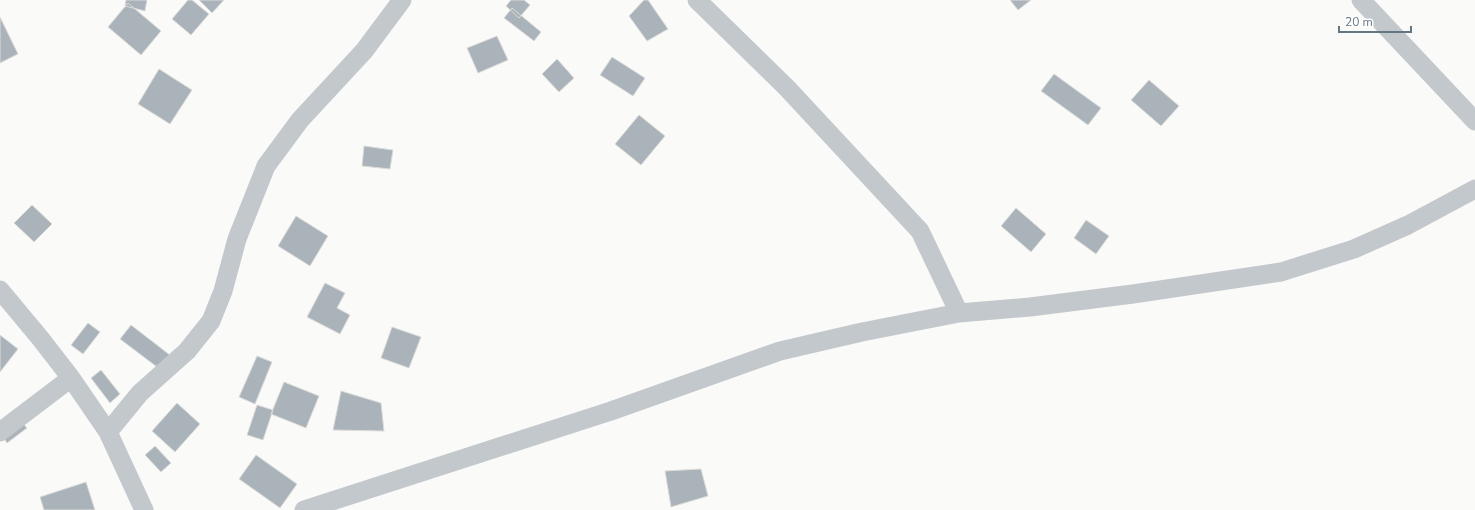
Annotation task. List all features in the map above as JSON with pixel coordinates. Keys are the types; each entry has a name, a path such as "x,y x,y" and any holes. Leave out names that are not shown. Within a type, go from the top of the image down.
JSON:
{"street":[{"path":"108,432 140,393 187,351 212,321 237,239 266,166 300,120 364,51 402,0"},
{"path":"697,0 787,88 920,231 960,313"},
{"path":"1361,0 1475,121"},
{"path":"304,510 604,413 780,351 862,332 960,313 1030,307 1133,294 1281,272 1354,249 1408,225 1475,189"},
{"path":"0,290 71,378 108,432 144,510"},
{"path":"0,432 71,378"}],"building":[{"path":"126,0 147,0 145,11 125,6"},
{"path":"188,0 192,0 209,14 191,35 172,19"},
{"path":"199,0 224,0 212,13"},
{"path":"511,0 524,0 530,5 519,18 506,6"},
{"path":"644,0 648,0 668,29 647,41 629,16"},
{"path":"1010,0 1031,0 1018,10"},
{"path":"128,3 161,31 141,55 108,27"},
{"path":"512,8 541,32 534,41 504,18"},
{"path":"0,17 18,54 0,63"},
{"path":"497,36 508,60 478,73 467,48"},
{"path":"612,57 645,78 633,96 600,75"},
{"path":"557,59 574,78 559,92 542,74"},
{"path":"159,69 192,90 170,124 138,104"},
{"path":"1054,74 1101,108 1088,125 1041,91"},
{"path":"1149,80 1179,106 1161,126 1131,100"},
{"path":"639,115 665,136 641,165 615,144"},
{"path":"364,146 393,150 390,169 362,166"},
{"path":"32,205 52,224 34,242 14,223"},
{"path":"1016,208 1046,234 1031,252 1001,226"},
{"path":"296,216 328,236 310,266 278,246"},
{"path":"1086,220 1109,236 1096,254 1074,238"},
{"path":"325,283 345,293 337,308 350,315 340,334 307,317"},
{"path":"88,323 100,332 83,354 71,345"},
{"path":"131,325 175,359 165,373 120,339"},
{"path":"392,327 421,337 409,368 381,358"},
{"path":"0,335 18,349 0,372"},
{"path":"257,356 272,362 255,404 239,397"},
{"path":"101,370 120,394 110,403 91,378"},
{"path":"284,382 319,396 306,428 271,414"},
{"path":"341,391 381,403 384,431 333,430"},
{"path":"177,403 200,424 175,452 152,431"},
{"path":"257,405 273,410 263,440 247,435"},
{"path":"20,420 27,428 7,443 1,434"},
{"path":"155,446 171,463 161,472 145,455"},
{"path":"256,455 297,484 280,508 239,479"},
{"path":"701,469 708,496 671,507 665,471"},
{"path":"86,482 95,510 44,510 40,497"}]}
